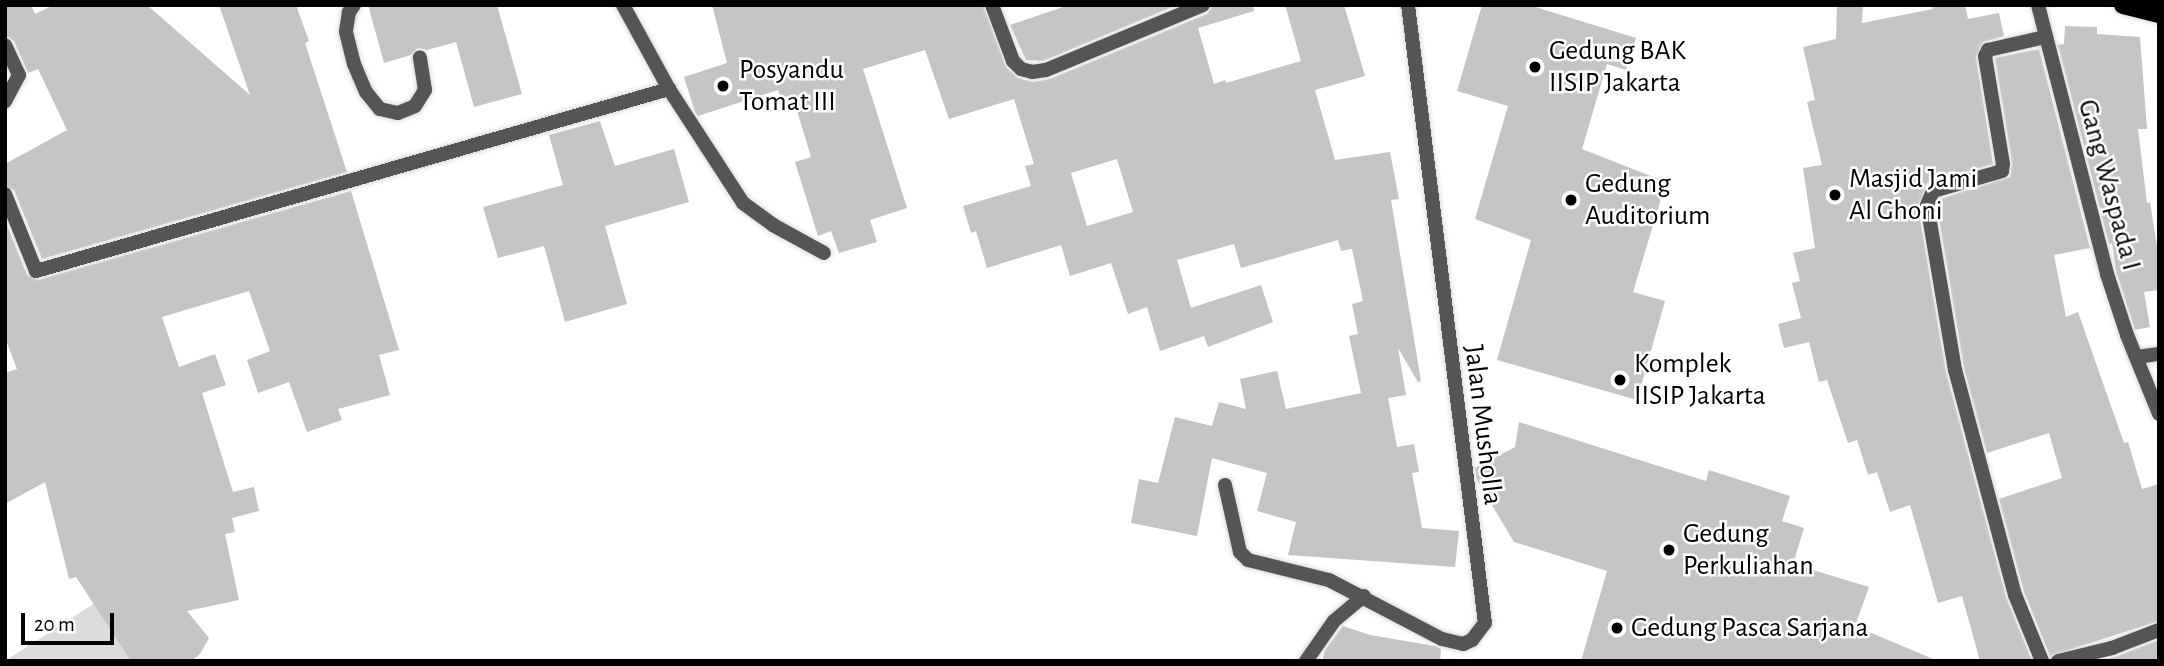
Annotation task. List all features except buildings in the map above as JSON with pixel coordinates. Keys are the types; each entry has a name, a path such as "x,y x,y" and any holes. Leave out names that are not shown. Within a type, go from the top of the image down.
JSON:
{"main road":[{"path":"2123,5 2159,14"}],"street":[{"path":"354,5 349,12 346,32 354,64 366,92 380,109 398,113 415,106 425,90 420,57"},
{"path":"623,5 669,89 743,203 774,225 824,253"},
{"path":"992,5 1013,61 1021,69 1032,72 1046,70 1203,5"},
{"name":"Jalan Musholla","path":"1364,596 1442,639 1463,644 1472,640 1485,623 1408,5"},
{"name":"Gang Waspada I","path":"2038,5 2107,274 2159,414"},
{"path":"2042,661 2015,595 1955,370 1927,198 1933,191 2002,172 2003,164 1984,56 1988,50 2045,37"},
{"path":"5,46 19,75 5,101"},
{"path":"5,194 36,271 669,89"},
{"path":"2137,357 2159,354"},
{"path":"1225,485 1240,552 1248,560 1329,580 1364,596 1334,621 1306,661"},
{"path":"2058,661 2112,648 2159,630"}],"shaded area":[{"path":"98,601 137,661 5,661"}],"place":[{"name":"Gedung BAK IISIP Jakarta","path":"1535,67"},
{"name":"Posyandu Tomat III","path":"723,86"},
{"name":"Masjid Jami Al Ghoni","path":"1835,195"},
{"name":"Gedung Auditorium","path":"1571,200"},
{"name":"Komplek IISIP Jakarta","path":"1620,380"},
{"name":"Gedung Perkuliahan","path":"1669,550"},
{"name":"Gedung Pasca Sarjana","path":"1617,628"}]}
